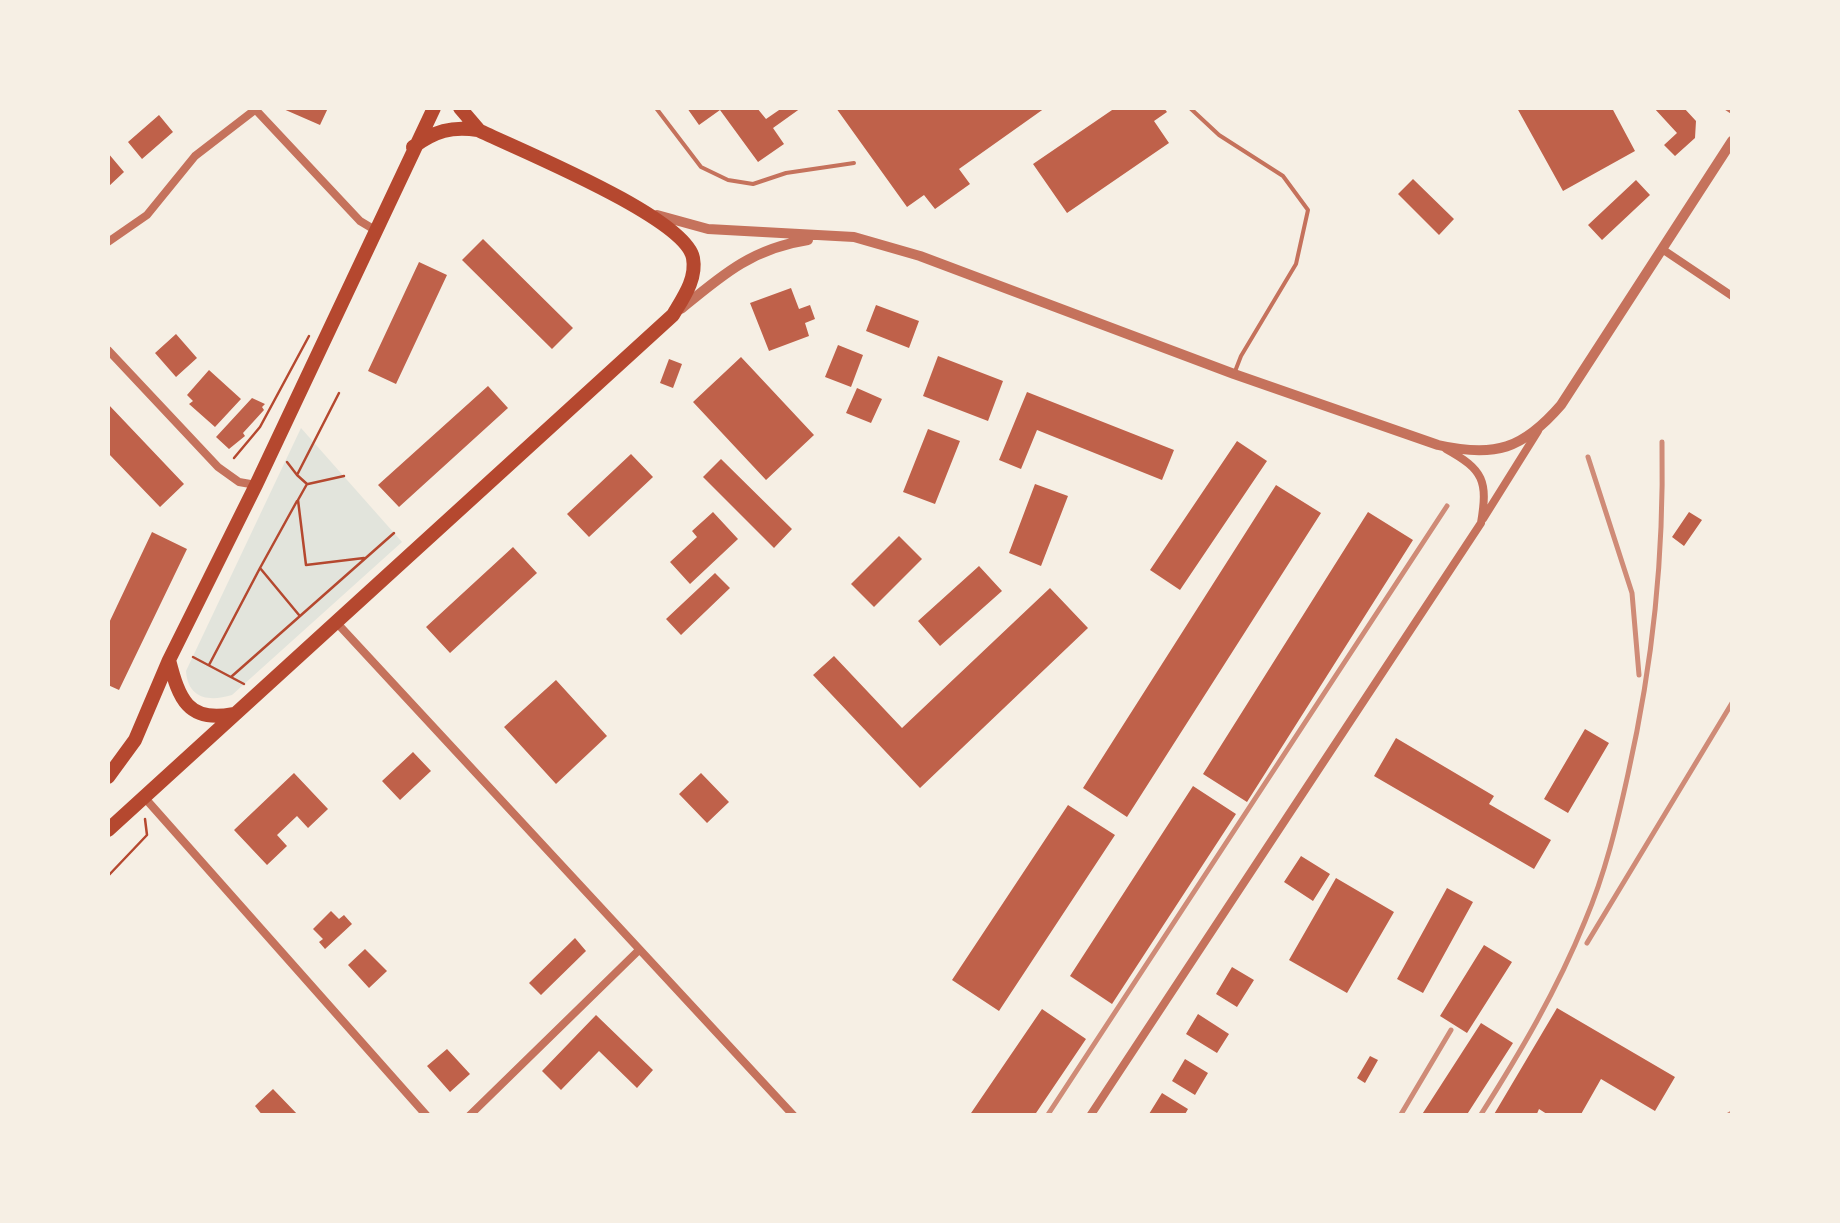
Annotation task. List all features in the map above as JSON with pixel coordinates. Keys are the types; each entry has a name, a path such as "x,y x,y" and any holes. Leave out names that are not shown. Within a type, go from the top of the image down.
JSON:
{"highway":[{"path":"108,777 135,740 169,660 434,108"},
{"path":"460,108 478,130"},
{"path":"108,830 674,315 691,284 693,257 680,236 650,213 478,130 451,127 428,136 414,147"},
{"path":"169,660 183,702 192,710 218,717 234,714"}],"street":[{"path":"108,242 148,214 195,156 255,108 360,221 376,230"},
{"path":"1090,1116 1732,141"},
{"path":"650,213 708,229 854,238 920,256 1234,374 1462,450 1497,449 1517,444 1538,431"},
{"path":"674,315 761,250 806,240 854,238"},
{"path":"1662,249 1732,296"},
{"path":"108,350 218,467 240,482 256,485"},
{"path":"1438,444 1470,462 1482,478 1486,493 1481,523"},
{"path":"336,622 794,1116"},
{"path":"143,796 427,1116"},
{"path":"470,1116 639,950"}],"lane":[{"path":"656,108 700,167 728,180 752,184 786,173 854,164"},
{"path":"1190,108 1220,135 1283,176 1308,210 1296,264 1234,374"},
{"path":"1726,108 1732,112"}],"path":[{"path":"297,475 340,393"},
{"path":"287,462 307,484"},
{"path":"209,665 307,484 344,476"},
{"path":"298,500 306,565 366,558"},
{"path":"231,676 394,533"},
{"path":"260,568 300,616"},
{"path":"193,656 246,684"},
{"path":"108,876 147,835 145,814"}],"shaded area":[{"path":"301,428 402,542 232,695 201,696 191,688 186,671"}],"building":[{"path":"281,108 328,108 320,125"},
{"path":"687,108 757,108 766,119 782,108 801,108 773,128 784,144 758,162 720,110 699,125"},
{"path":"836,108 1045,108 959,169 970,184 935,209 924,195 907,207"},
{"path":"1115,108 1164,108 1167,112 1154,121 1169,143 1067,213 1033,164"},
{"path":"1517,108 1612,108 1635,151 1563,191"},
{"path":"1654,108 1684,108 1696,121 1695,138 1675,156 1664,145 1677,133"},
{"path":"159,115 173,132 142,159 128,142"},
{"path":"108,153 124,172 108,187"},
{"path":"1413,179 1454,219 1439,235 1398,194"},
{"path":"1636,180 1650,195 1602,240 1588,225"},
{"path":"483,239 573,328 552,349 462,260"},
{"path":"419,262 447,275 396,384 368,371"},
{"path":"791,288 799,309 810,305 815,319 805,323 809,336 769,351 750,303"},
{"path":"876,305 919,321 909,348 866,331"},
{"path":"176,334 197,358 176,377 155,353"},
{"path":"838,345 863,355 851,387 825,377"},
{"path":"938,356 1003,381 988,421 923,396"},
{"path":"741,357 814,435 766,480 693,402"},
{"path":"669,359 682,364 673,388 660,383"},
{"path":"209,370 241,399 215,427 189,404 193,401 187,395"},
{"path":"488,386 508,408 399,507 378,485"},
{"path":"857,388 882,399 871,423 846,413"},
{"path":"1027,392 1174,450 1162,480 1037,430 1021,469 999,460"},
{"path":"252,398 265,404 264,410 243,433 245,436 229,449 216,437"},
{"path":"108,404 184,484 160,507 108,453"},
{"path":"928,429 960,441 935,504 903,492"},
{"path":"1237,441 1267,461 1180,590 1150,570"},
{"path":"631,454 653,477 589,537 567,514"},
{"path":"721,459 792,529 774,548 703,477"},
{"path":"1035,484 1068,496 1041,566 1009,553"},
{"path":"1276,485 1321,513 1127,817 1083,788"},
{"path":"713,512 738,539 690,584 670,562 697,537 692,531"},
{"path":"1368,512 1413,540 1247,802 1203,774"},
{"path":"1689,512 1702,520 1684,546 1672,537"},
{"path":"152,532 187,549 119,690 108,685 108,625"},
{"path":"899,536 922,559 874,607 851,584"},
{"path":"513,547 537,573 450,653 426,627"},
{"path":"979,566 1002,591 940,646 918,621"},
{"path":"715,573 730,588 681,635 666,619"},
{"path":"1050,588 1088,628 920,788 813,675 834,656 902,728"},
{"path":"556,680 607,736 556,784 504,727"},
{"path":"1585,729 1609,743 1568,813 1544,799"},
{"path":"1396,738 1494,796 1489,804 1551,840 1534,869 1374,776"},
{"path":"413,752 431,771 400,800 382,781"},
{"path":"294,773 328,809 308,828 297,816 277,835 287,846 267,865 234,830"},
{"path":"701,773 729,802 707,823 679,794"},
{"path":"1193,786 1236,814 1112,1004 1070,976"},
{"path":"1068,805 1115,835 999,1011 952,980"},
{"path":"1301,856 1330,874 1313,901 1284,882"},
{"path":"1336,878 1394,912 1347,993 1289,960"},
{"path":"1447,888 1473,902 1423,993 1397,979"},
{"path":"331,911 339,919 344,915 352,924 325,949 319,942 323,939 313,929"},
{"path":"575,938 586,951 541,995 529,983"},
{"path":"1484,945 1512,962 1467,1033 1440,1016"},
{"path":"365,949 387,971 369,988 348,965"},
{"path":"1232,967 1254,980 1237,1007 1216,994"},
{"path":"1557,1008 1675,1077 1655,1111 1601,1079 1580,1116 1550,1116 1539,1109 1536,1116 1493,1116"},
{"path":"1042,1009 1086,1039 1034,1116 969,1116"},
{"path":"1198,1014 1229,1034 1217,1053 1186,1034"},
{"path":"596,1015 653,1070 637,1088 599,1051 561,1090 542,1071"},
{"path":"1481,1023 1513,1043 1466,1116 1421,1116"},
{"path":"447,1049 470,1074 450,1092 427,1066"},
{"path":"1370,1056 1378,1060 1365,1083 1357,1078"},
{"path":"1185,1059 1208,1073 1195,1095 1172,1081"},
{"path":"273,1089 299,1116 263,1116 255,1106"},
{"path":"1162,1093 1188,1109 1184,1116 1149,1114"}],"railway":[{"path":"1480,1116 1562,972 1610,849 1637,732 1650,650 1659,568 1662,442"},
{"path":"1588,457 1632,593 1639,675"},
{"path":"1047,1116 1447,506"},
{"path":"1587,943 1732,703"},
{"path":"1400,1116 1451,1030"},
{"path":"1727,1116 1732,1113"}]}
